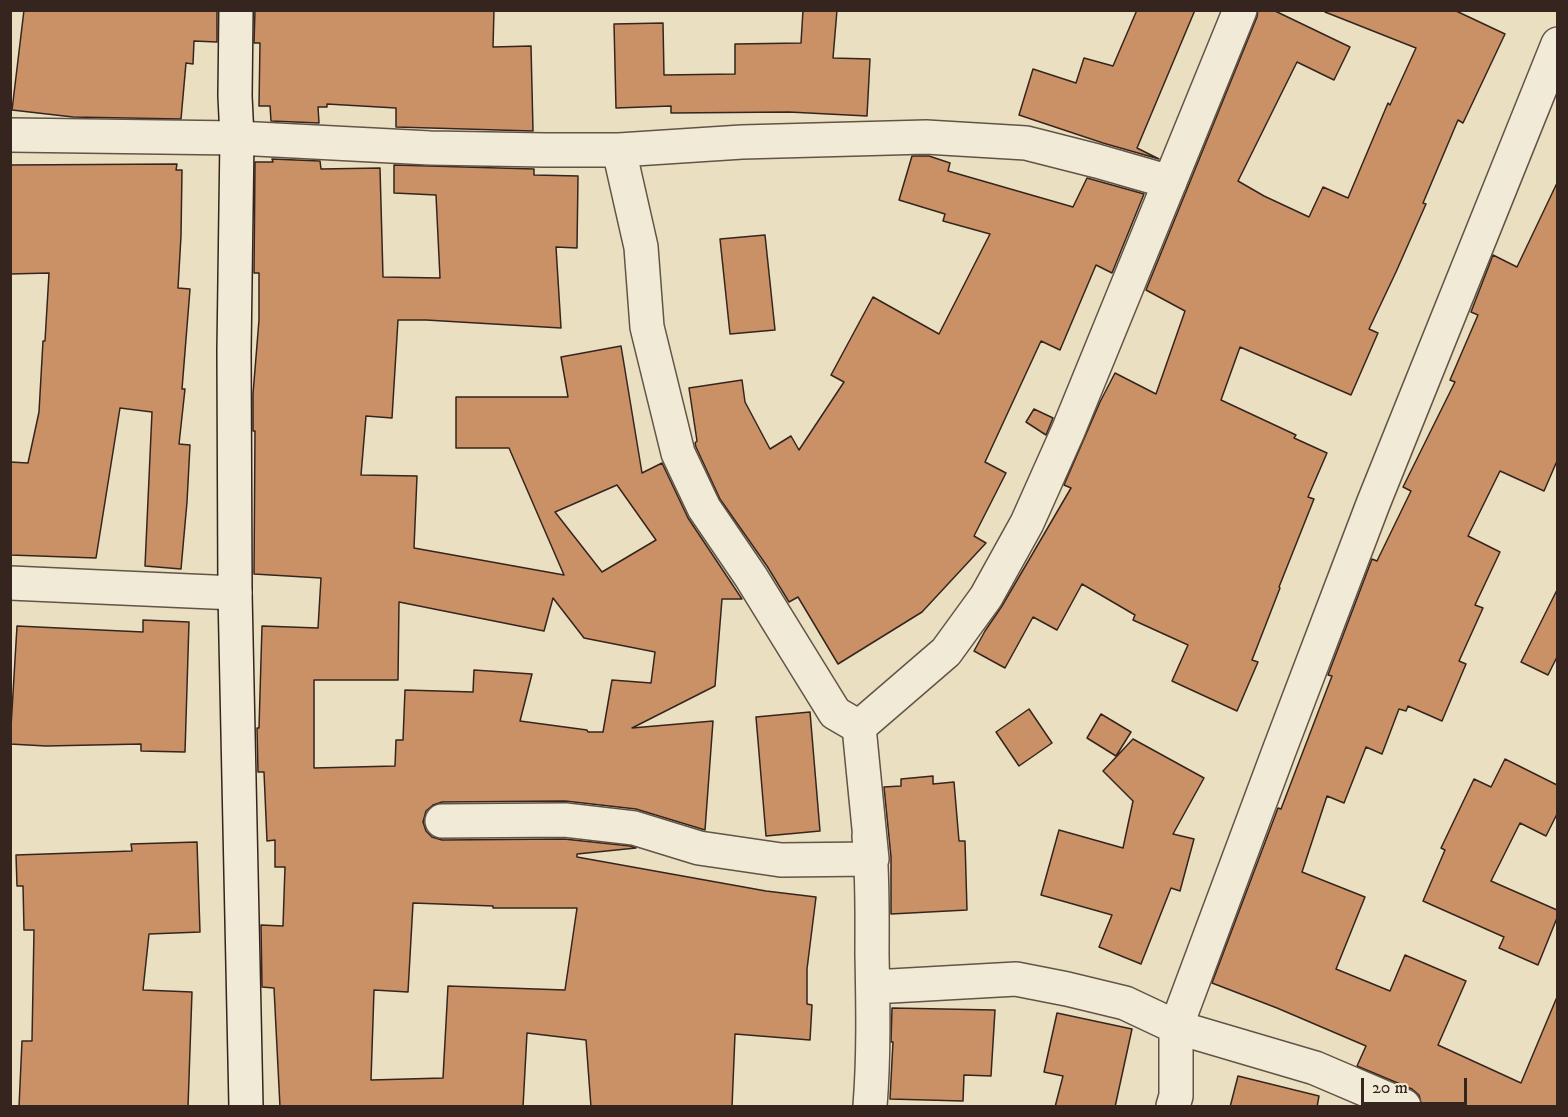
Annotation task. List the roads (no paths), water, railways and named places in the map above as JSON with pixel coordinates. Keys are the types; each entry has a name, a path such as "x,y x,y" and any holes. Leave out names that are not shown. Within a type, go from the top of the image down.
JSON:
{"street":[{"path":"236,10 235,593 246,1107"},
{"path":"860,727 946,652 986,597 1027,523 1068,431 1240,10"},
{"path":"1173,1107 1176,1096 1176,1027 1369,515 1557,44"},
{"path":"10,135 237,138 430,148 619,150 742,142 926,137 1026,143 1170,182"},
{"path":"619,150 641,247 647,327 678,453 704,508 751,577 835,713 860,727"},
{"path":"10,583 235,593"},
{"path":"860,727 872,859 873,987 870,1107"},
{"path":"442,821 565,820 634,828 699,848 781,860 872,859"},
{"path":"873,987 1016,979 1067,989 1125,1003 1176,1027 1315,1068 1404,1107"}]}
